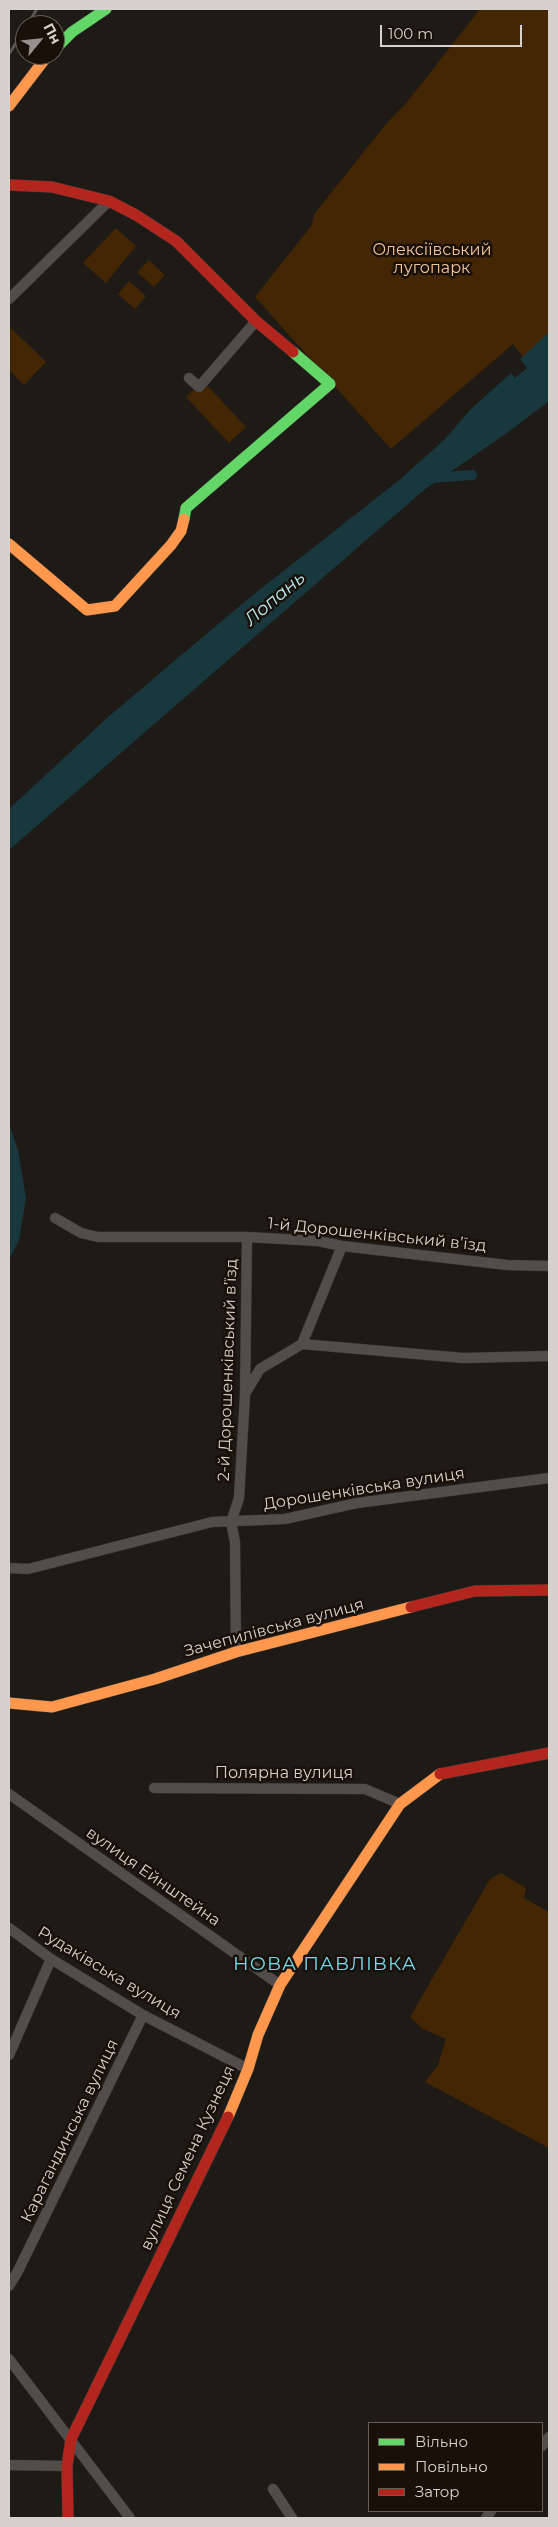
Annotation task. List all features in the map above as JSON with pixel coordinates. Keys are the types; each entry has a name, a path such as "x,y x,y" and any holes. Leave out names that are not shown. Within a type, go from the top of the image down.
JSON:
{"street":[{"path":"65,39 72,32 106,9"},
{"path":"9,106 40,65"},
{"path":"9,185 52,187 109,201 136,215 176,241 256,321 330,384 186,508 181,531 130,592 115,606 88,610 9,544"},
{"path":"9,300 109,201"},
{"path":"189,378 199,387 256,321"},
{"name":"1-й Дорошенківський в’їзд","path":"55,1218 81,1233 98,1237 247,1237 318,1241 342,1246 507,1265 549,1266"},
{"name":"2-й Дорошенківський в’їзд","path":"236,1652 235,1542 231,1522 239,1498 245,1395 247,1237"},
{"path":"302,1344 342,1246"},
{"path":"245,1395 260,1369 302,1344 463,1358 549,1356"},
{"name":"Дорошенківська вулиця","path":"9,1568 28,1569 212,1522 285,1519 357,1503 549,1478"},
{"name":"Зачепилівська вулиця","path":"9,1703 52,1707 155,1679 236,1652 475,1592 547,1586"},
{"path":"400,1804 443,1772 549,1753"},
{"name":"Полярна вулиця","path":"154,1788 365,1790 400,1804"},
{"name":"вулиця Ейнштейна","path":"9,1794 280,1985"},
{"name":"вулиця Семена Кузнеця","path":"68,2518 67,2466 71,2439 226,2123 248,2069 258,2035 280,1985 400,1804"},
{"name":"Рудаківська вулиця","path":"9,1928 51,1958 143,2015 248,2069"},
{"path":"9,2055 51,1958"},
{"name":"Карагандинська вулиця","path":"9,2286 17,2274 143,2015"},
{"path":"9,2359 130,2518"},
{"path":"9,2465 67,2466"},
{"path":"273,2489 292,2518"}],"green space":[{"name":"Олексіївський лугопарк","path":"480,9 549,9 549,390 513,344 391,449 255,297 311,226 315,213 385,125 407,102"},
{"path":"116,228 136,246 106,283 83,263"},
{"path":"149,260 165,275 154,287 137,272"},
{"path":"129,281 146,296 135,309 118,294"},
{"path":"9,326 46,362 24,385 9,370"},
{"path":"203,381 246,427 229,443 186,397"},
{"path":"501,1873 526,1888 524,1898 549,1912 549,2148 425,2082 438,2065 446,2039 423,2029 410,2017 490,1879"}],"water":[{"name":"Лопань","path":"549,332 549,401 507,433 424,490 9,850 9,809 108,717 249,598 398,481 443,441 471,409 511,373 515,378 527,368 520,359"},
{"path":"9,1124 18,1150 26,1198 19,1240 9,1260"}],"waterway":[{"path":"430,478 472,475"}],"railway":[{"path":"33,15 37,9"},
{"path":"9,54 15,45"}],"traffic: fast":[{"path":"65,39 72,32 106,9"},
{"path":"184,519 186,508 330,384 293,352"}],"traffic: slow":[{"path":"9,106 40,65"},
{"path":"9,544 87,610 115,606 171,545 181,531 184,519"},
{"path":"9,1703 52,1707 155,1679 236,1652 411,1607"},
{"path":"228,2117 248,2069 258,2035 280,1985 400,1804 440,1774"}],"traffic: jam":[{"path":"9,185 52,187 109,201 136,215 176,241 256,321 293,352"},
{"path":"411,1607 475,1591 549,1590"},
{"path":"440,1774 549,1753"},
{"path":"68,2518 67,2466 71,2439 228,2117"}],"district":[{"name":"НОВА ПАВЛІВКА","path":"325,1964"}]}
